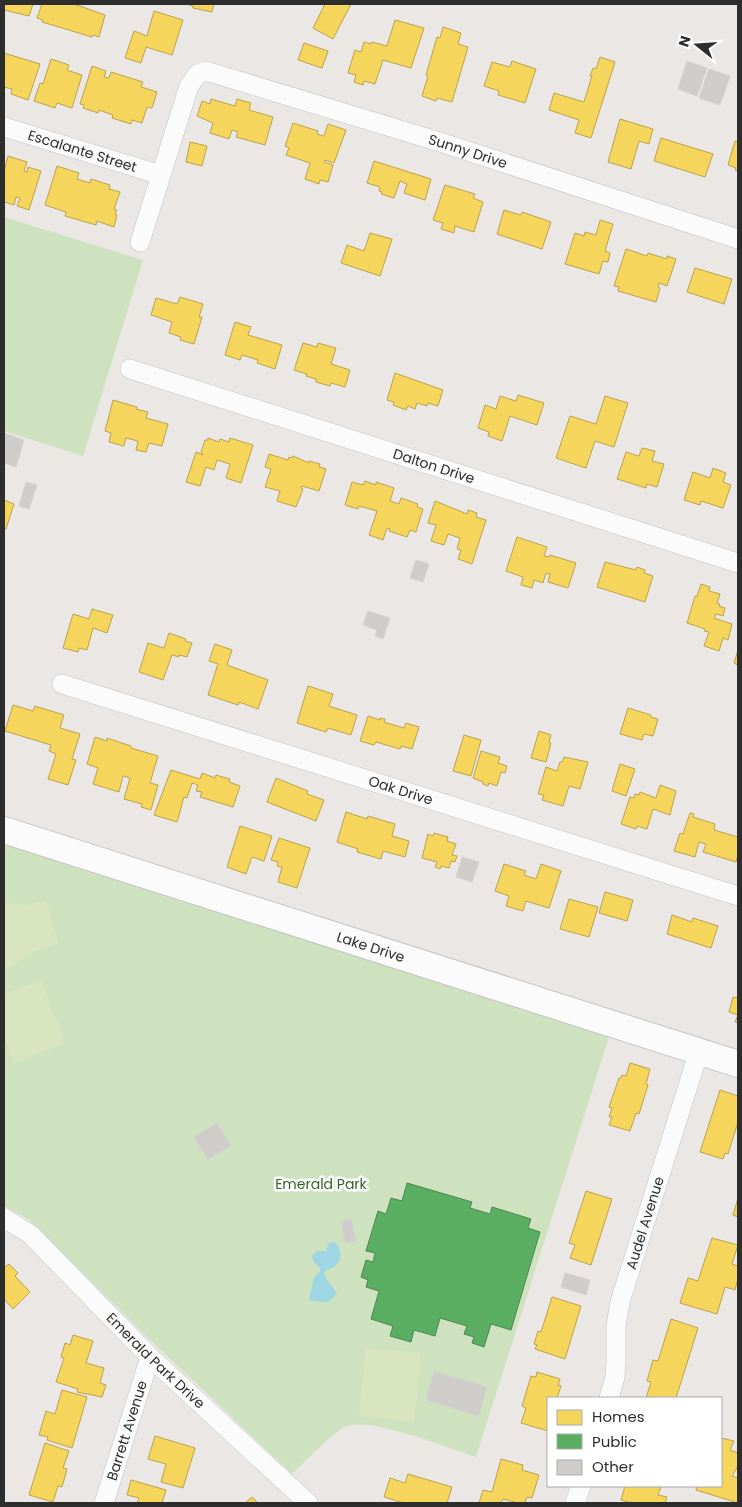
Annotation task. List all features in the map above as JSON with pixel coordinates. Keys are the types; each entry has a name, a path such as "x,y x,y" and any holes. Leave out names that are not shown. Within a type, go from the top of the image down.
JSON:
{"street":[{"name":"Sunny Drive","path":"161,175 189,86 198,74 210,72 440,142 738,239"},
{"name":"Escalante Street","path":"4,127 161,175"},
{"path":"140,242 161,175"},
{"name":"Dalton Drive","path":"130,369 738,563"},
{"name":"Oak Drive","path":"62,684 738,896"},
{"name":"Lake Drive","path":"4,830 738,1064"},
{"name":"Audel Avenue","path":"609,1397 616,1369 616,1326 620,1302 699,1051"},
{"name":"Emerald Park Drive","path":"4,1218 30,1234 150,1357 308,1503"},
{"name":"Barrett Avenue","path":"104,1503 150,1357"},
{"path":"575,1503 581,1487"}],"green space":[{"path":"4,217 143,260 83,456 4,431"},
{"name":"Emerald Park","path":"4,843 610,1034 476,1457 391,1429 358,1424 347,1426 335,1434 292,1474 145,1335 28,1219 4,1206"},
{"path":"46,900 59,944 36,951 4,971 4,902 26,905"},
{"path":"41,980 65,1043 14,1063 4,1035 4,994"},
{"path":"366,1348 421,1353 414,1422 359,1416"}],"water":[{"path":"334,1242 340,1250 341,1256 339,1262 326,1270 324,1275 337,1294 328,1302 311,1301 309,1299 314,1277 320,1271 312,1256 316,1251 326,1251 329,1243"}],"building: Homes":[{"path":"4,4 33,4 29,16 4,10"},
{"path":"42,4 74,4 105,15 99,37 93,35 92,37 42,22 43,20 37,18"},
{"path":"186,4 214,4 212,12 193,8 193,6"},
{"path":"325,4 351,4 333,39 313,28"},
{"path":"154,11 183,20 172,55 146,47 141,63 125,58 134,31 147,36"},
{"path":"395,20 424,28 411,68 383,60 375,84 364,81 363,85 354,82 356,75 348,73 355,50 361,52 364,42 387,46"},
{"path":"443,27 461,33 458,44 468,47 452,102 437,98 436,101 422,96 437,37 440,38"},
{"path":"304,43 328,51 322,68 298,60"},
{"path":"4,53 40,64 28,100 11,94 12,89 4,87"},
{"path":"600,57 615,62 591,138 575,133 579,120 549,110 554,93 584,102 592,76 590,76 593,68 596,69"},
{"path":"51,59 69,65 67,70 82,75 72,108 57,103 55,108 34,101 40,83 43,84"},
{"path":"512,61 536,69 525,103 498,95 499,91 484,86 492,62 510,67"},
{"path":"92,66 106,71 104,77 109,78 111,72 143,82 141,87 157,92 152,108 147,107 142,123 132,120 131,124 112,118 113,115 99,110 98,113 83,108 84,105 80,104"},
{"path":"211,99 235,106 237,99 251,103 249,110 273,117 265,145 236,137 238,132 232,130 229,139 210,133 213,123 197,116 202,101 210,104"},
{"path":"620,119 653,129 649,144 639,141 631,169 608,162"},
{"path":"293,123 318,131 317,134 324,136 328,124 346,130 334,163 325,160 324,162 333,165 328,182 320,180 319,184 305,179 310,163 286,155 289,148 285,146"},
{"path":"661,138 713,154 705,177 654,161"},
{"path":"735,141 738,142 738,171 735,170 736,168 728,165"},
{"path":"190,142 207,146 202,166 186,162"},
{"path":"8,156 27,162 24,171 27,172 28,167 41,171 29,210 17,206 20,198 16,197 14,205 4,202 4,171"},
{"path":"374,161 431,179 425,200 404,193 407,184 400,181 394,198 381,194 382,192 379,191 380,187 367,183"},
{"path":"57,166 79,173 77,179 90,183 91,179 110,185 109,189 120,192 114,209 117,210 115,214 117,215 114,227 97,221 96,225 65,216 66,212 45,205"},
{"path":"445,185 475,194 473,198 483,202 474,232 455,226 454,233 441,229 443,223 433,220"},
{"path":"504,210 521,215 522,212 551,222 542,249 497,234"},
{"path":"600,220 613,224 605,251 610,253 608,262 603,261 599,274 565,264 575,233 584,236 585,232 596,235"},
{"path":"370,233 392,239 380,276 341,263 347,245 364,251"},
{"path":"626,249 647,256 648,253 667,259 667,256 676,259 667,286 659,283 658,287 660,288 656,302 618,291 619,287 614,286"},
{"path":"695,268 732,279 724,304 687,292"},
{"path":"180,297 203,304 199,317 202,317 194,344 180,340 181,337 169,333 172,322 151,315 156,298 177,304"},
{"path":"235,322 251,327 248,335 282,345 275,369 257,363 258,360 242,355 240,360 225,355"},
{"path":"303,343 317,347 318,343 336,348 331,364 350,370 345,387 331,383 330,386 316,382 316,379 306,376 307,374 294,370"},
{"path":"395,373 443,390 438,406 428,403 427,406 417,403 415,409 408,406 406,410 393,405 394,402 387,400"},
{"path":"518,395 544,403 537,425 510,416 502,441 488,436 489,432 478,428 485,405 496,409 500,396 516,401"},
{"path":"605,396 628,403 614,447 595,441 586,468 556,458 570,416 596,424"},
{"path":"113,400 148,412 146,418 168,424 162,446 149,443 146,452 136,450 138,441 126,438 124,446 109,442 111,433 105,431"},
{"path":"208,438 219,442 220,439 229,442 230,438 253,445 241,483 226,478 230,464 217,460 214,470 206,467 200,486 186,482 196,452 203,455 201,452 205,440 208,440"},
{"path":"642,448 655,451 652,461 664,464 657,487 647,484 646,488 617,479 626,452 639,456"},
{"path":"269,454 288,460 289,457 292,458 293,456 309,463 309,461 320,464 319,467 326,469 319,491 302,486 301,488 303,489 296,507 277,501 280,491 265,487 271,469 265,467"},
{"path":"713,468 726,473 723,482 731,485 723,508 701,501 700,505 684,500 693,472 710,478"},
{"path":"365,481 376,485 376,482 394,488 390,501 399,504 401,498 418,504 417,507 423,509 416,532 410,530 407,537 389,531 390,529 387,528 383,540 369,535 377,511 359,506 358,509 345,505 352,482 363,485"},
{"path":"4,500 14,504 6,529 4,528"},
{"path":"435,501 467,514 468,510 477,513 476,517 486,520 472,564 458,559 461,550 457,549 460,538 448,534 444,545 431,541 436,525 428,523"},
{"path":"517,537 547,547 544,556 549,557 550,555 576,563 568,588 548,582 550,574 546,573 543,583 534,580 532,588 521,585 523,577 506,571"},
{"path":"605,562 636,570 637,567 645,570 644,573 653,576 645,602 597,587"},
{"path":"701,584 710,587 709,591 720,594 717,603 725,608 723,616 716,614 714,618 732,624 728,640 723,638 719,651 704,646 709,632 687,623 695,596 697,596"},
{"path":"92,609 113,615 107,633 93,628 87,650 79,648 78,652 63,648 73,614 89,619"},
{"path":"169,633 192,643 187,657 172,655 163,680 139,672 148,643 164,648"},
{"path":"215,644 232,650 227,665 268,680 258,709 239,702 238,705 208,695 218,664 209,661"},
{"path":"738,650 738,665 734,663"},
{"path":"308,686 333,694 329,706 357,715 351,735 328,728 326,732 297,723"},
{"path":"13,705 33,711 35,706 64,715 60,728 80,734 72,759 76,760 68,785 48,779 56,754 49,751 51,745 5,731"},
{"path":"628,708 658,719 653,736 644,734 642,740 620,734"},
{"path":"368,716 380,720 380,718 385,719 384,722 404,728 406,723 419,727 412,749 401,746 400,749 376,742 374,745 360,741"},
{"path":"539,731 551,735 546,762 531,758"},
{"path":"464,735 481,740 471,776 453,771"},
{"path":"95,737 107,741 107,738 158,756 150,783 158,785 151,810 141,807 142,804 124,799 130,778 123,776 119,792 93,784 98,768 87,764"},
{"path":"481,751 500,757 498,763 507,766 505,773 501,772 497,786 489,783 488,786 473,778"},
{"path":"564,757 588,762 580,789 569,786 563,806 542,800 544,795 538,794 546,767 557,771"},
{"path":"620,764 635,769 626,796 612,791"},
{"path":"171,770 200,779 202,773 215,778 216,775 230,779 229,782 240,786 233,807 200,797 202,792 196,791 198,785 192,783 187,798 184,797 177,822 154,815"},
{"path":"276,778 308,791 307,794 324,800 316,821 267,802"},
{"path":"660,785 676,791 670,815 653,809 647,829 637,826 636,829 621,824 630,797 634,798 635,794 639,795 640,792 656,798"},
{"path":"346,812 367,819 368,816 395,824 392,836 409,841 405,857 383,851 381,859 357,852 358,849 337,842"},
{"path":"690,813 694,814 693,817 715,824 714,830 738,837 736,862 703,852 706,844 699,842 695,857 674,851 680,833 683,834"},
{"path":"240,826 272,836 264,861 252,857 246,874 227,867"},
{"path":"434,833 448,837 447,841 456,844 452,855 457,856 455,862 451,861 449,868 441,866 440,869 435,867 437,862 422,858 428,834 433,836"},
{"path":"279,838 310,848 297,888 278,882 282,867 277,866 278,862 271,860"},
{"path":"504,864 526,871 524,875 536,879 541,864 561,871 549,908 526,901 523,911 506,906 509,896 495,891"},
{"path":"605,892 633,900 627,921 599,913"},
{"path":"569,899 598,907 589,937 560,929"},
{"path":"672,915 692,922 693,918 718,926 711,948 667,934"},
{"path":"733,997 738,998 738,1015 729,1012"},
{"path":"630,1063 650,1069 646,1084 648,1085 639,1114 636,1113 630,1131 609,1125 612,1117 609,1117 612,1108 609,1107 619,1078 622,1075 626,1076"},
{"path":"720,1090 738,1096 738,1122 728,1154 725,1153 723,1159 700,1152"},
{"path":"586,1191 612,1199 591,1265 570,1258 575,1245 569,1243"},
{"path":"738,1198 738,1217 733,1215"},
{"path":"712,1238 738,1245 732,1264 738,1266 735,1290 725,1287 717,1314 680,1303 688,1278 698,1281"},
{"path":"9,1264 18,1273 15,1276 30,1292 13,1309 4,1299 4,1266"},
{"path":"552,1297 581,1306 565,1359 535,1349 537,1345 534,1344 538,1331 541,1332"},
{"path":"671,1319 698,1328 676,1397 646,1397 651,1382 647,1381 653,1360 658,1361"},
{"path":"73,1335 93,1341 86,1363 104,1368 100,1383 106,1385 102,1397 77,1392 78,1389 56,1382 64,1358 61,1357 65,1343 70,1345"},
{"path":"537,1372 560,1379 558,1385 561,1386 557,1397 547,1397 547,1431 521,1423 526,1408 522,1406 531,1376 536,1377"},
{"path":"62,1390 87,1397 72,1448 47,1440 48,1437 39,1435 46,1411 55,1414"},
{"path":"155,1436 195,1448 183,1488 161,1482 166,1464 148,1459"},
{"path":"722,1438 734,1441 730,1450 738,1453 738,1466 732,1476 738,1478 738,1503 696,1490 697,1487 722,1487"},
{"path":"45,1443 69,1451 63,1468 67,1469 62,1487 58,1486 53,1502 29,1495"},
{"path":"501,1459 523,1465 522,1470 539,1475 532,1498 527,1497 525,1503 503,1499 501,1503 479,1503 483,1490 492,1492"},
{"path":"408,1474 452,1487 447,1503 403,1503 384,1497 390,1478 405,1483"},
{"path":"131,1480 166,1490 162,1503 137,1503 139,1498 127,1495"},
{"path":"625,1487 661,1487 658,1495 667,1497 665,1503 632,1503 621,1500"},
{"path":"252,1497 258,1503 245,1503"}],"building: Public":[{"path":"407,1183 472,1202 470,1208 490,1214 492,1207 531,1219 528,1228 540,1232 511,1330 491,1324 484,1347 472,1343 474,1337 464,1334 467,1326 440,1318 435,1336 414,1330 411,1342 390,1336 393,1326 371,1319 379,1291 366,1287 368,1280 361,1277 366,1260 373,1262 375,1253 366,1251 378,1211 386,1214 391,1198 402,1201"}],"building: Other":[{"path":"687,61 707,68 697,96 678,89"},
{"path":"709,69 730,76 720,105 699,98"},
{"path":"4,433 24,440 16,467 4,463"},
{"path":"26,482 37,485 29,509 19,506"},
{"path":"416,560 429,564 423,582 410,578"},
{"path":"368,611 390,618 383,639 375,636 377,630 363,625"},
{"path":"462,857 479,862 472,882 456,877"},
{"path":"217,1123 231,1146 208,1159 194,1137"},
{"path":"351,1219 356,1241 345,1243 341,1222"},
{"path":"565,1273 590,1280 586,1295 561,1287"},
{"path":"434,1371 487,1387 479,1416 426,1400"}]}
